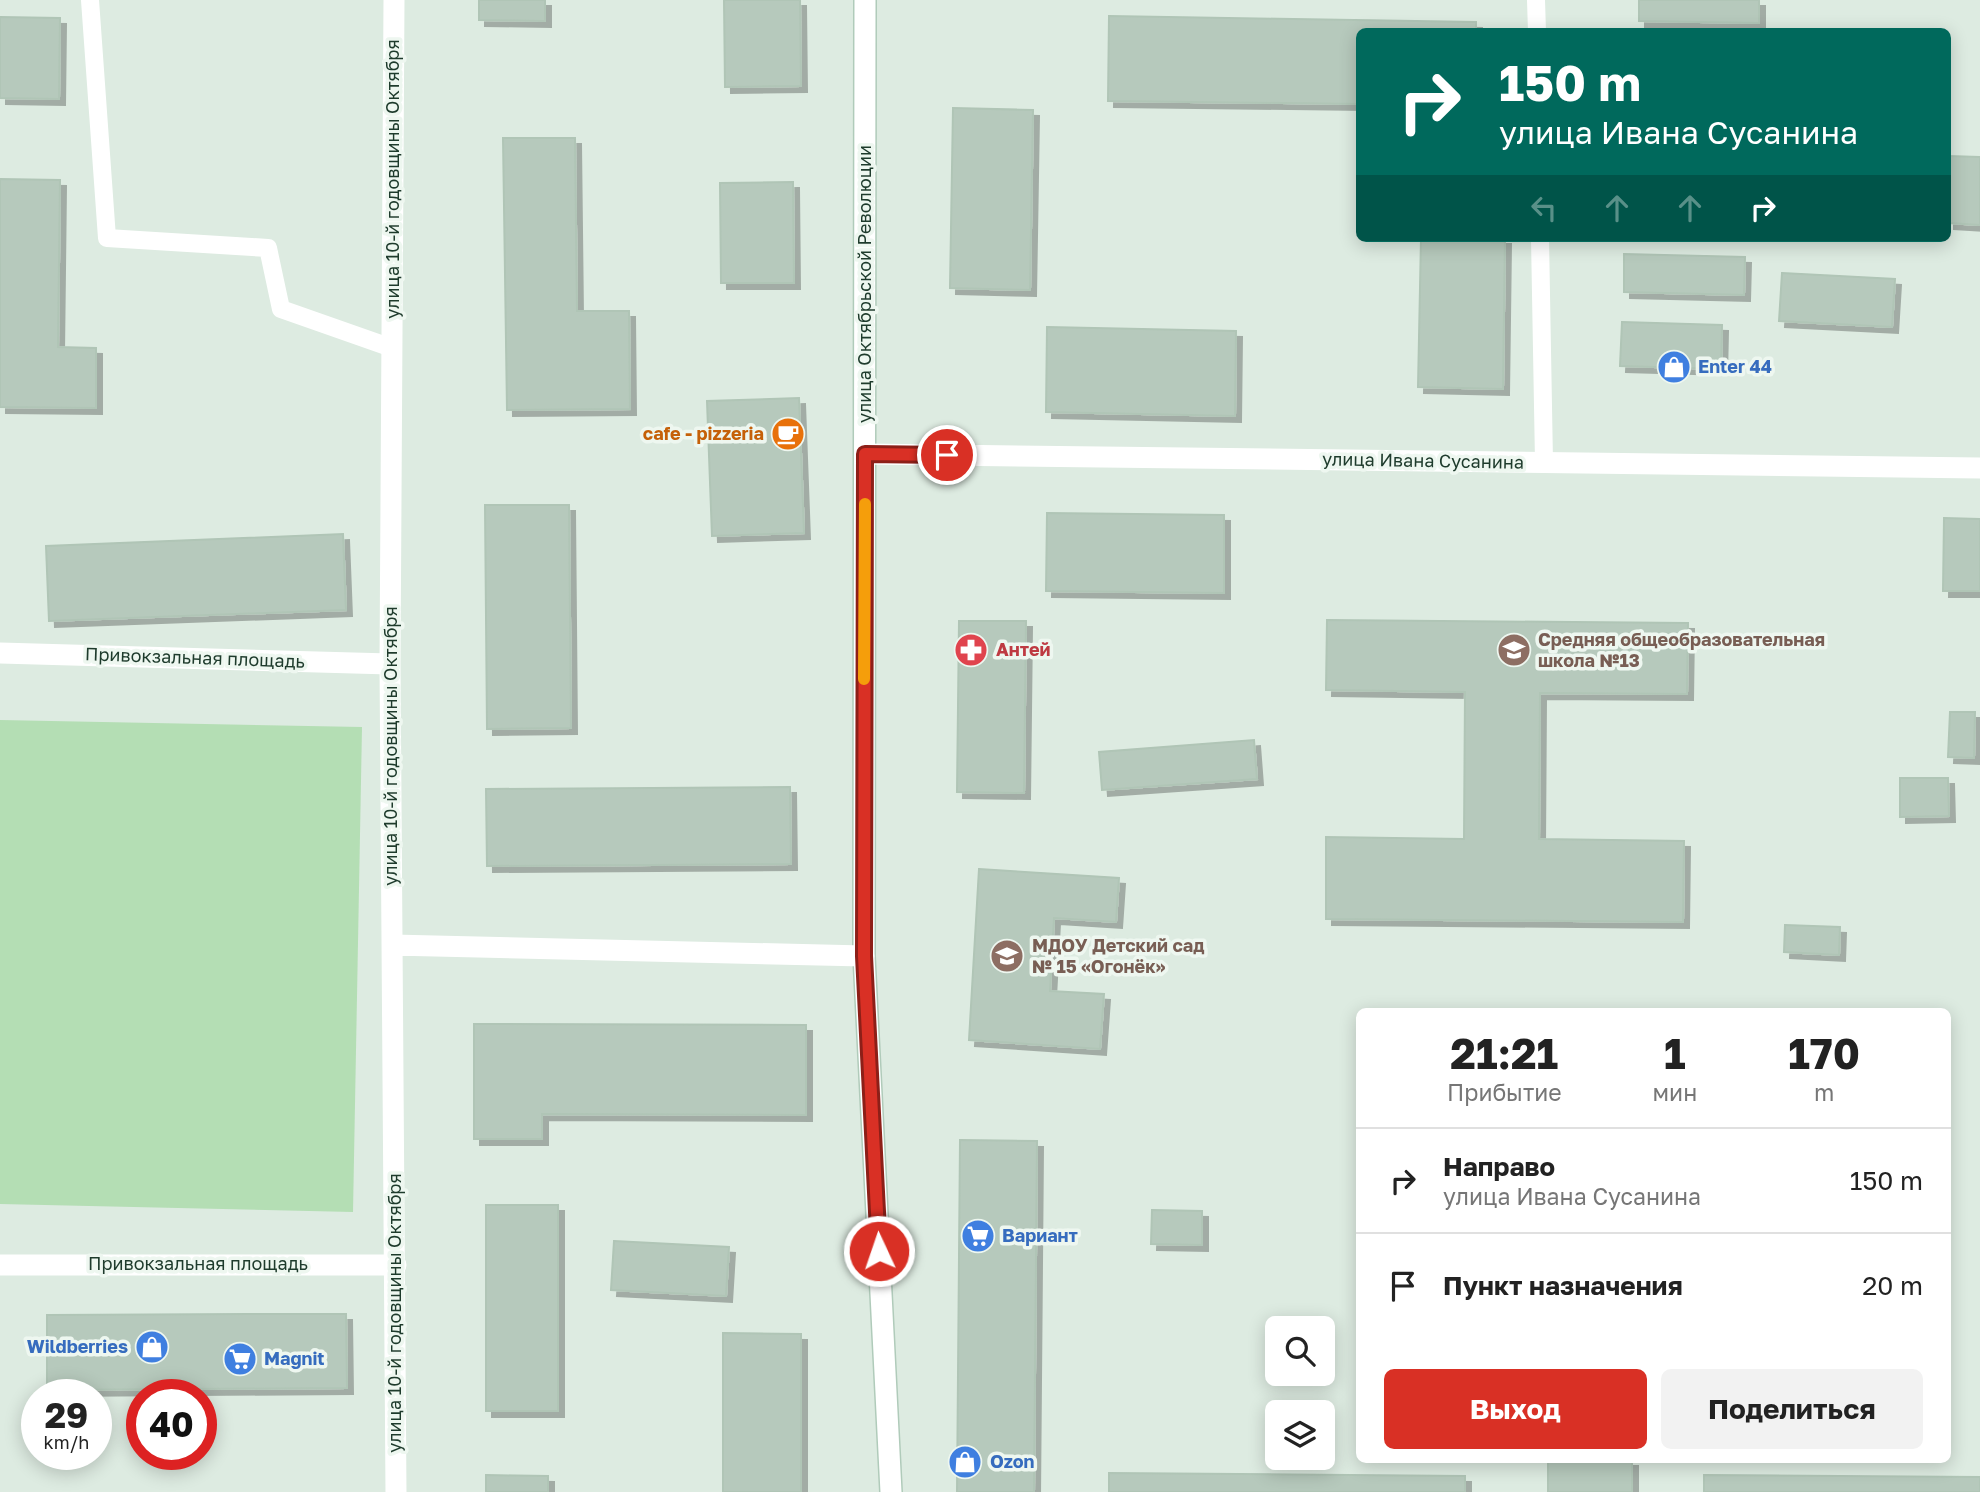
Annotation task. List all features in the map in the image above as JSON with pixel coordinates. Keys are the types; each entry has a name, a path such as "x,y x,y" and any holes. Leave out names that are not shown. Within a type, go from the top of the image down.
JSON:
{"street":[{"name":"улица 10-й годовщины Октября","path":"394,0 390,664 396,1492"},
{"name":"улица Октябрьской Революции","path":"865,0 864,956 891,1492"},
{"name":"улица Ивана Сусанина","path":"865,454 1980,468"},
{"name":"Привокзальная площадь","path":"0,653 390,664"},
{"path":"392,945 864,956"},
{"name":"Привокзальная площадь","path":"0,1265 396,1265"}],"lane":[{"path":"90,0 107,238 268,247 281,309 392,348"},
{"path":"1536,0 1537,28"},
{"path":"1540,242 1544,463"}],"green space":[{"path":"0,720 362,727 353,1212 0,1204"}],"building":[{"path":"479,0 545,0 545,21 479,20"},
{"path":"724,0 800,0 801,86 725,87"},
{"path":"1639,0 1759,0 1759,23 1639,21"},
{"path":"1109,16 1476,22 1476,28 1356,28 1356,104 1108,101"},
{"path":"0,17 60,18 59,99 0,98"},
{"path":"953,108 1033,110 1030,290 950,288"},
{"path":"503,138 575,138 577,311 629,311 630,409 507,410"},
{"path":"1951,156 1980,157 1980,225 1951,223"},
{"path":"0,179 60,180 58,347 96,348 96,408 0,407"},
{"path":"793,182 794,283 721,283 720,183"},
{"path":"1421,242 1505,242 1503,389 1418,387"},
{"path":"1624,254 1745,257 1744,295 1624,292"},
{"path":"1782,273 1895,279 1892,327 1779,321"},
{"path":"1622,322 1722,325 1721,369 1620,366"},
{"path":"1047,327 1236,331 1235,416 1046,412"},
{"path":"799,398 804,533 712,536 707,401"},
{"path":"485,505 569,505 571,728 487,729"},
{"path":"1047,513 1224,515 1224,593 1046,591"},
{"path":"1944,518 1980,519 1980,591 1943,591"},
{"path":"343,534 346,610 49,621 46,546"},
{"path":"1327,620 1688,623 1687,694 1540,693 1539,839 1684,841 1683,922 1326,919 1326,837 1464,839 1465,692 1326,690"},
{"path":"959,621 1026,621 1024,793 957,792"},
{"path":"1950,712 1975,712 1974,758 1948,757"},
{"path":"1254,740 1257,779 1102,790 1099,752"},
{"path":"1900,778 1948,778 1949,816 1900,817"},
{"path":"790,787 791,864 487,866 486,789"},
{"path":"979,869 1119,878 1116,922 1054,918 1050,991 1104,994 1100,1049 969,1040"},
{"path":"1785,925 1840,927 1839,955 1784,952"},
{"path":"474,1024 806,1025 806,1115 542,1114 542,1139 474,1139"},
{"path":"960,1140 1037,1141 1034,1492 957,1492"},
{"path":"486,1205 558,1205 558,1411 486,1411"},
{"path":"1152,1210 1202,1211 1202,1245 1151,1244"},
{"path":"614,1241 729,1247 726,1296 611,1290"},
{"path":"346,1314 347,1388 217,1389 217,1379 126,1379 126,1389 112,1390 112,1379 47,1379 47,1315"},
{"path":"723,1333 801,1334 801,1492 723,1492"},
{"path":"1548,1463 1632,1463 1632,1492 1548,1492"},
{"path":"1109,1473 1465,1476 1465,1492 1109,1492"},
{"path":"486,1475 548,1476 548,1492 486,1492"},
{"path":"1704,1475 1980,1477 1980,1492 1704,1492"}],"slow traffic":[{"path":"864,679 865,504"}],"place":[{"name":"Enter 44","path":"1674,367"},
{"name":"cafe - pizzeria","path":"788,434"},
{"name":"Антей","path":"971,650"},
{"name":"Средняя общеобразовательная школа №13","path":"1514,650"},
{"name":"МДОУ Детский сад № 15 «Огонёк»","path":"1007,956"},
{"name":"Вариант","path":"978,1236"},
{"name":"Wildberries","path":"152,1347"},
{"name":"Magnit","path":"240,1359"},
{"name":"Ozon","path":"965,1462"}],"route":[{"path":"879,1251 864,956 865,454 947,455"}]}
